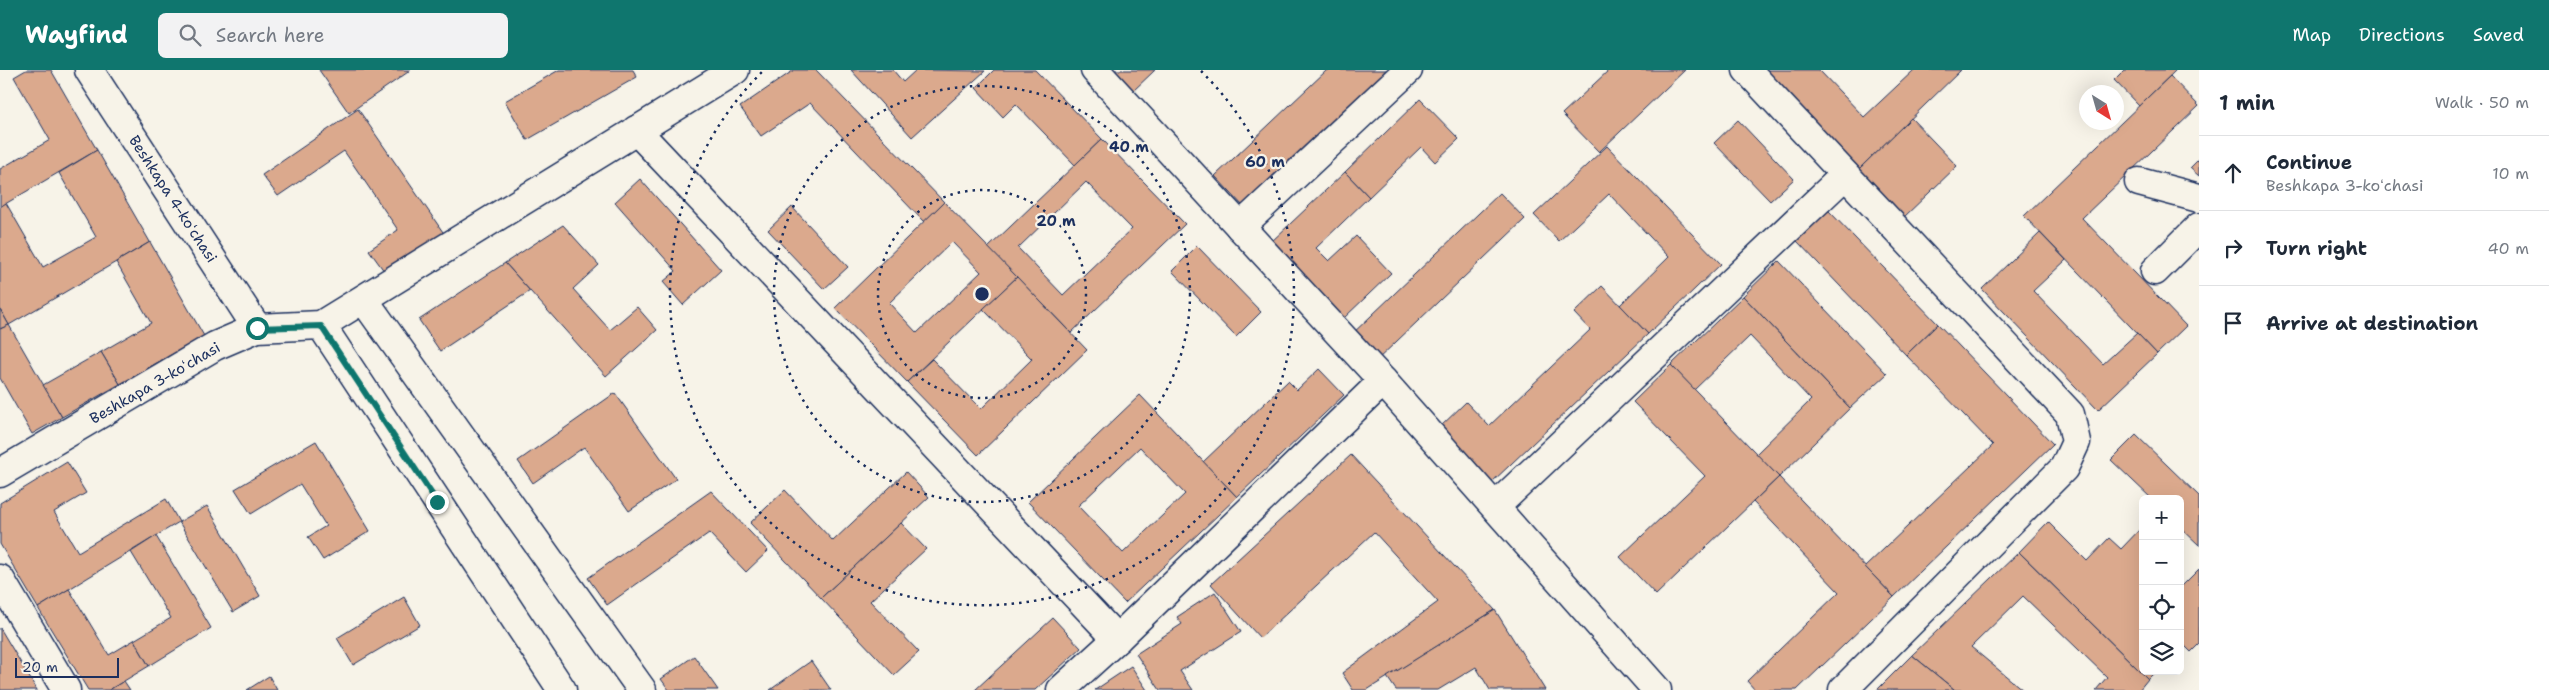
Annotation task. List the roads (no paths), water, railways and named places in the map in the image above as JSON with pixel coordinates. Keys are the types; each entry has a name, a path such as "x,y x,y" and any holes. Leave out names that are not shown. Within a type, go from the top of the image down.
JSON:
{"street":[{"name":"Beshkapa 4-koʻchasi","path":"89,70 257,328"},
{"path":"562,690 321,326 735,70"},
{"path":"1095,70 1383,381 1496,506 1567,590 1657,690"},
{"path":"1240,227 1408,70"},
{"path":"1747,70 2070,414 2076,442 2064,468 1843,690"},
{"path":"636,130 1117,639"},
{"path":"1496,506 1846,175"},
{"path":"2139,182 2199,198"},
{"path":"2154,272 2199,227"},
{"path":"364,300 642,690"},
{"name":"Beshkapa 3-koʻchasi","path":"0,473 216,346 257,328 321,326"},
{"path":"1060,690 1117,639 1383,381"},
{"path":"0,579 66,690"}]}
